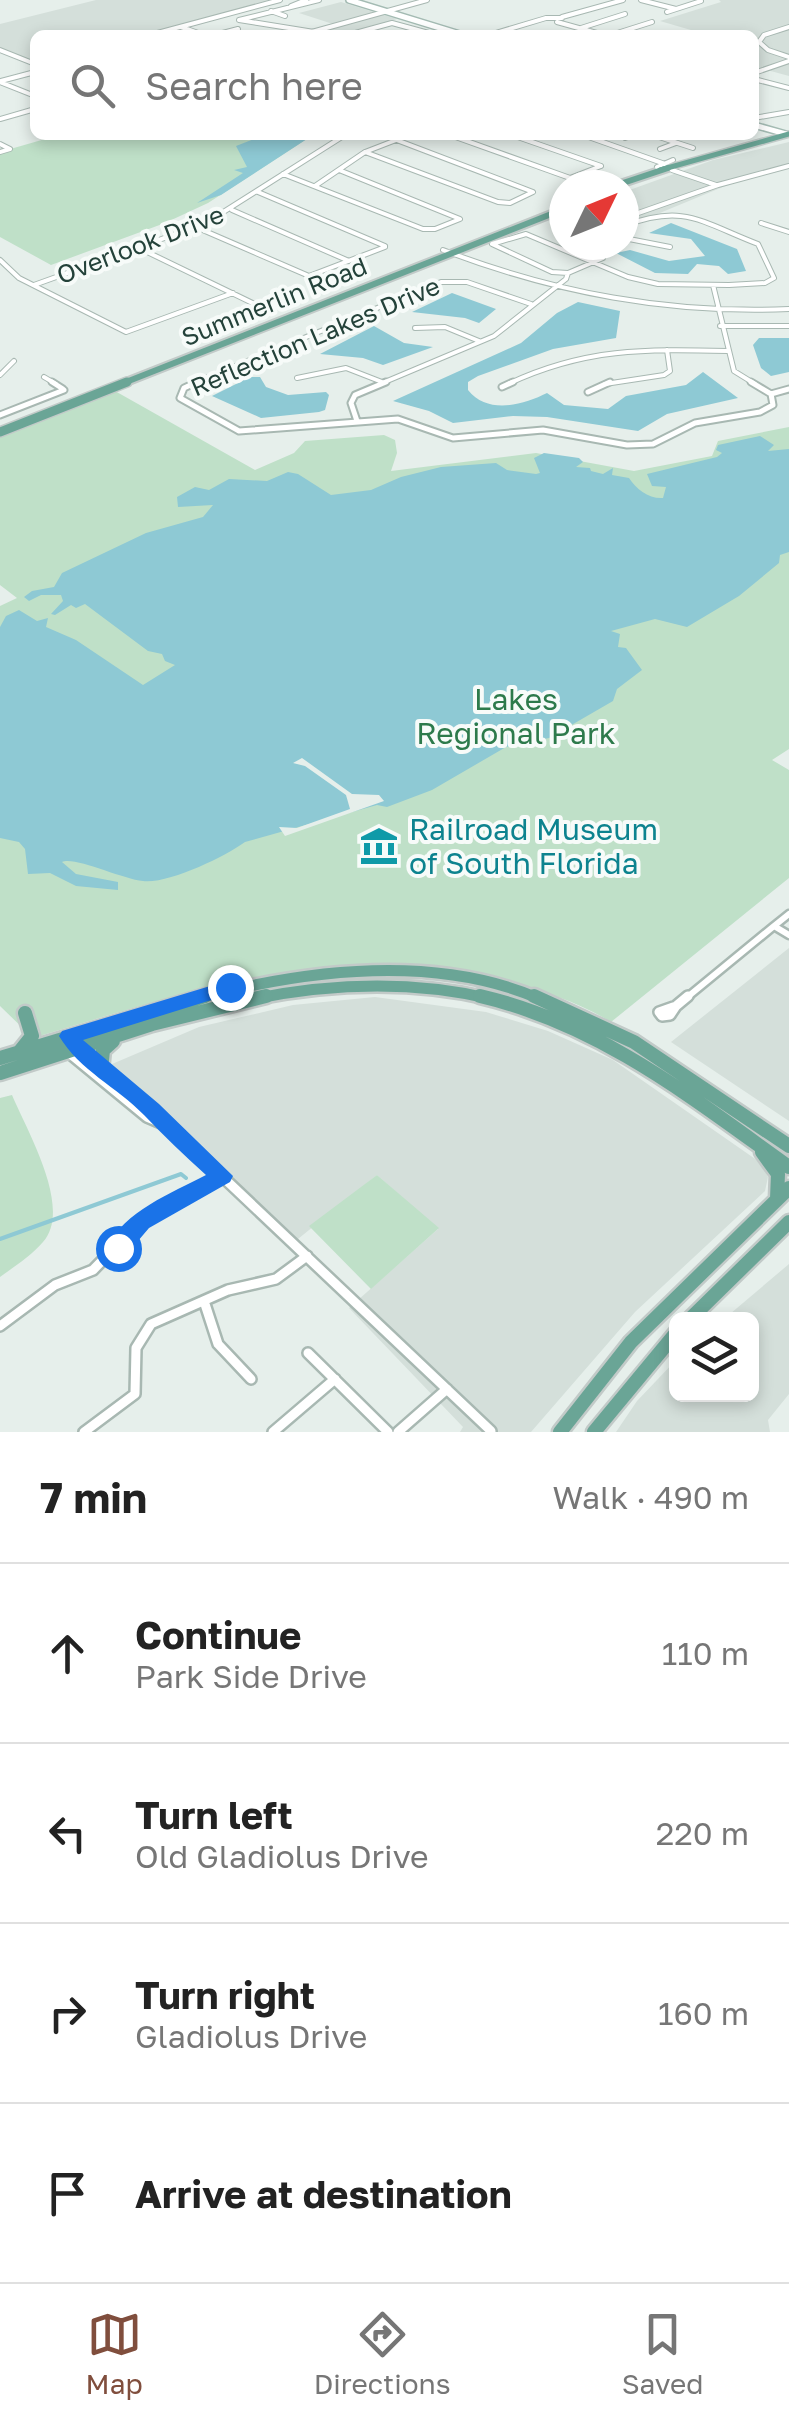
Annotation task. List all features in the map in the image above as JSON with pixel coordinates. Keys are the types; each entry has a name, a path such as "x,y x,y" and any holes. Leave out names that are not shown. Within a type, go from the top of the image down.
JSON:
{"main road":[{"path":"339,0 385,13"},
{"path":"349,0 434,30"},
{"path":"427,28 437,30"},
{"path":"759,127 787,136"},
{"path":"759,128 768,138"},
{"path":"639,180 768,138 787,136"},
{"path":"639,178 668,166 787,136"},
{"name":"Summerlin Road","path":"0,430 549,213"},
{"path":"0,1058 203,994 272,978 345,970 439,974 512,989 609,1028 694,1079 789,1146"},
{"path":"0,1073 242,998 294,988 365,982 438,988 504,1001 580,1029 676,1085 789,1167"},
{"path":"19,1052 32,1036 25,1013"},
{"path":"100,1070 103,1050 118,1036"},
{"path":"744,1134 776,1169 780,1183 776,1200"},
{"path":"560,1432 656,1315 789,1188"},
{"path":"697,1312 789,1222"},
{"path":"594,1432 669,1341"},
{"path":"568,1432 578,1406"}],"street":[{"path":"169,30 280,0"},
{"path":"291,7 306,0"},
{"path":"307,30 292,26 262,28 240,20 322,1 318,0"},
{"path":"385,13 427,0"},
{"path":"321,30 436,0"},
{"path":"509,30 623,0"},
{"path":"640,0 676,9"},
{"path":"666,12 698,1 710,4"},
{"path":"256,6 285,16"},
{"path":"577,14 635,28"},
{"path":"580,28 625,14"},
{"path":"553,19 587,30"},
{"path":"628,30 652,22"},
{"path":"366,30 392,23 430,30"},
{"path":"180,27 189,30"},
{"path":"789,27 759,41 768,50 789,59"},
{"path":"0,50 30,62"},
{"path":"759,74 789,59"},
{"path":"0,82 30,73"},
{"path":"759,78 789,88"},
{"path":"0,82 30,94"},
{"path":"1,118 30,110"},
{"path":"759,123 789,112"},
{"name":"Overlook Drive","path":"34,286 196,228 231,210 338,140"},
{"path":"315,186 365,152 394,140 533,191 507,203 365,152"},
{"path":"464,140 574,178 602,166 527,140"},
{"path":"597,140 718,185"},
{"path":"668,140 693,148"},
{"path":"660,149 677,143"},
{"path":"0,144 10,148 0,152"},
{"path":"656,167 668,166 673,160"},
{"path":"639,213 718,185 789,166"},
{"path":"283,174 423,229 460,217 339,170"},
{"path":"196,228 308,276 385,247 257,192"},
{"path":"231,210 351,262"},
{"path":"568,274 552,272 492,244 526,234 647,282 713,285 773,280 762,246 679,214 655,214 639,220"},
{"path":"761,223 789,232"},
{"path":"639,241 670,247"},
{"path":"140,248 267,310"},
{"path":"449,250 553,288 633,305 789,307"},
{"path":"0,260 34,286 126,332 233,294"},
{"path":"358,420 351,400 500,332 568,274 597,260"},
{"name":"Reflection Lakes Drive","path":"531,304 470,282 440,282 223,370 180,393 183,402 239,431 398,419 453,438 543,430 644,445 664,441 695,423 768,409 775,400 771,394"},
{"path":"713,285 734,371 771,394 789,390"},
{"path":"720,326 789,326"},
{"path":"415,328 446,327 480,342"},
{"path":"502,387 564,360 668,350 728,351"},
{"path":"588,392 612,381 664,375 670,371 668,350"},
{"path":"0,375 14,360"},
{"path":"297,378 346,368 383,383"},
{"path":"0,415 64,390 44,377"},
{"path":"676,1006 789,914"},
{"path":"774,926 789,935"},
{"path":"62,1039 147,1117 162,1124"},
{"path":"73,1050 152,1110 162,1124 491,1430"},
{"path":"0,1326 55,1285 93,1270 141,1221 222,1176"},
{"path":"84,1432 135,1394 136,1348 152,1324 228,1290 276,1279 306,1256"},
{"path":"204,1301 218,1344 251,1379"},
{"path":"308,1353 388,1432"},
{"path":"273,1432 334,1379"},
{"path":"398,1432 447,1389"}],"shaded area":[{"path":"96,0 277,0 164,30 30,30 30,60 0,48 0,24"},
{"path":"789,0 789,76 767,70 759,73 759,30 691,30 660,21 721,2"},
{"path":"341,2 397,19 359,30 321,30 336,25 299,13"},
{"path":"789,142 789,168 730,184 639,222 639,187 713,160"},
{"path":"789,948 789,1121 671,1042"},
{"path":"375,997 486,1012 548,1031 613,1060 761,1163 768,1177 765,1191 635,1312 531,1432 460,1432 463,1427 349,1308 438,1229 377,1175 293,1243 99,1073 199,1027 293,1005"},
{"path":"789,1264 789,1394 768,1420 770,1432 616,1432 637,1401 669,1367 669,1402 759,1402 759,1312 732,1312"}],"green space":[{"path":"42,140 305,140 208,203 51,265 0,237 0,152"},
{"name":"Lakes Regional Park","path":"115,391 255,470 294,453 305,441 384,435 395,440 397,453 391,471 536,453 634,471 712,456 718,441 789,427 789,749 772,760 789,770 789,878 611,1022 559,997 504,981 443,970 383,966 266,976 207,988 33,1038 0,1006 0,606 17,598 0,585 0,437"},
{"path":"12,1095 44,1169 53,1210 51,1227 43,1242 0,1277 0,1098"},
{"path":"377,1175 439,1228 371,1289 309,1226"}],"water":[{"path":"251,140 305,140 221,195 197,203 243,173 234,170 247,167 236,146"},
{"path":"671,223 737,249 746,271 728,274 719,266 697,264 688,274 655,273 630,260 639,260 639,253 669,261 705,256 691,239 649,233"},
{"path":"452,293 496,309 479,323 412,312"},
{"path":"578,302 620,311 616,338 553,349 478,376 468,382 468,390 485,403 495,405 517,404 547,393 564,405 608,409 626,396 686,385 703,372 738,398 667,414 638,431 547,417 513,416 453,423 429,411 393,401 521,343 557,313"},
{"path":"374,326 404,343 433,347 383,365 363,358 320,354"},
{"path":"759,338 789,338 789,372 771,376 761,368 753,345"},
{"path":"250,377 260,377 266,387 288,395 326,392 329,395 325,410 261,418 212,396"},
{"path":"760,436 774,445 768,451 789,449 789,552 780,555 779,563 739,596 687,627 655,619 611,631 620,634 618,647 626,648 642,670 617,689 613,701 549,738 506,747 432,790 387,807 377,805 245,842 210,862 167,878 143,881 77,862 62,862 76,874 118,882 118,890 76,886 50,873 28,874 25,849 19,842 0,838 0,627 6,616 19,610 37,621 48,618 46,627 76,640 143,685 175,665 165,661 162,654 148,651 85,604 76,608 71,605 55,615 51,614 63,601 61,595 41,595 29,601 24,597 32,591 54,587 62,573 146,533 203,517 213,505 178,507 177,497 195,487 209,490 229,479 267,481 288,472 331,495 371,490 441,467 496,463 507,470 536,474 540,473 534,458 544,453 579,458 583,462 576,467 603,474 613,468 612,475 629,478 643,492 663,498 666,487 652,486 647,474 717,457 722,453 716,450 718,445"}],"pier":[{"path":"302,758 352,794 379,795 384,801 285,836 279,827 297,828 350,809 346,795 305,766 293,763"}],"waterway":[{"path":"0,1239 181,1174 186,1178"}],"place":[{"name":"Railroad Museum of South Florida","path":"379,846"}],"route":[{"path":"118,1248 141,1221 222,1176 162,1124 152,1110 87,1058 69,1036 230,987"}]}
